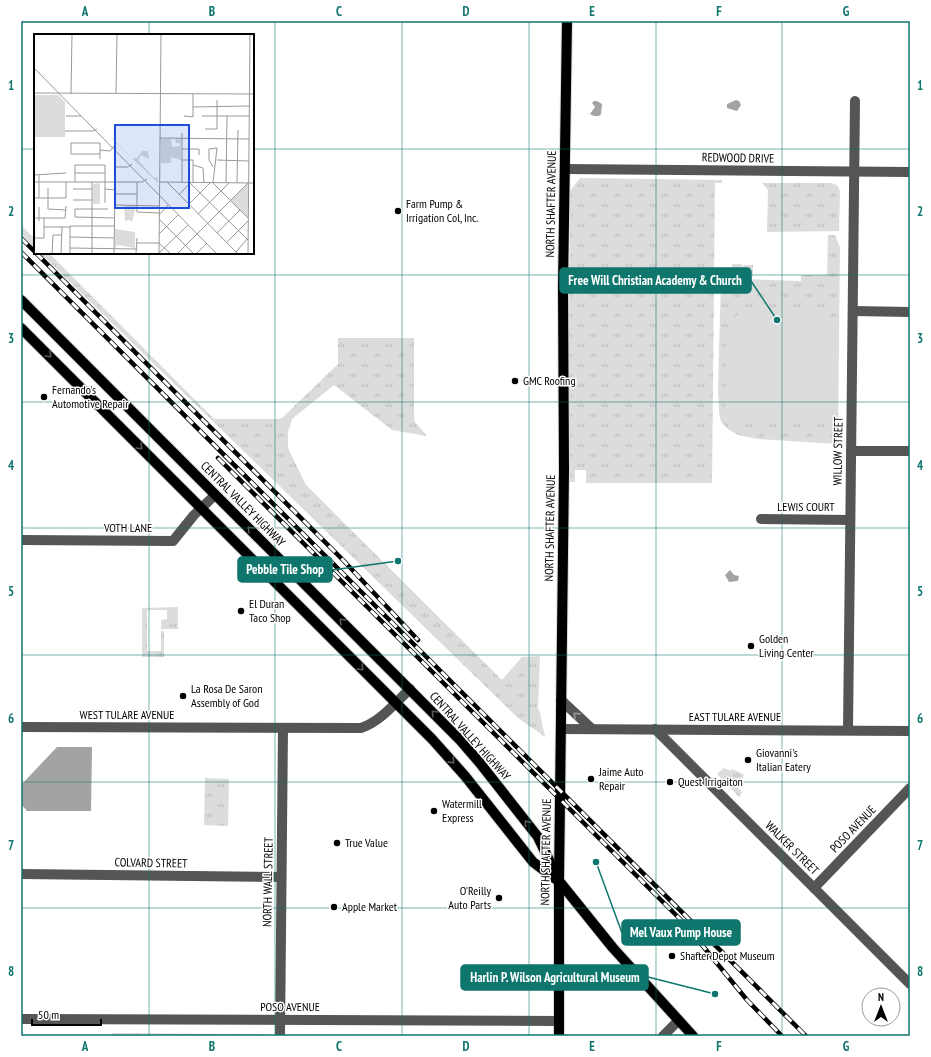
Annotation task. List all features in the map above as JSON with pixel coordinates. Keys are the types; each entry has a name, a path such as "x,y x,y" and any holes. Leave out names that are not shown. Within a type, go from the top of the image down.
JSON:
{"main road":[{"name":"NORTH SHAFTER AVENUE","path":"559,1036 559,881 564,470 563,286 567,21"},
{"name":"CENTRAL VALLEY HIGHWAY","path":"21,300 410,689 474,756 538,837 559,881 613,948 678,1021 694,1036"},
{"name":"CENTRAL VALLEY HIGHWAY","path":"21,328 432,739 465,776 533,862 559,881"}],"street":[{"name":"WILLOW STREET","path":"848,730 855,101"},
{"name":"REDWOOD DRIVE","path":"565,169 910,172"},
{"path":"852,311 910,312"},
{"path":"851,451 910,451"},
{"name":"VOTH LANE","path":"21,540 173,541 201,508 215,495"},
{"name":"LEWIS COURT","path":"761,519 850,520"},
{"name":"WEST TULARE AVENUE","path":"21,727 361,728 373,722 410,689"},
{"path":"561,700 592,729"},
{"name":"NORTH WALL STREET","path":"280,1036 283,728"},
{"name":"EAST TULARE AVENUE","path":"561,729 910,731"},
{"name":"WALKER STREET","path":"655,729 910,984"},
{"name":"POSO AVENUE","path":"814,888 910,788"},
{"name":"COLVARD STREET","path":"21,874 281,877"},
{"name":"POSO AVENUE","path":"21,1019 559,1021"},
{"path":"663,1036 678,1021"}],"green space":[{"path":"580,178 722,180 722,183 715,183 712,483 586,483 586,470 575,470 575,482 569,482 570,191"},
{"path":"762,183 831,183 837,185 840,191 839,231 767,232 768,190"},
{"path":"21,225 34,238 34,247 21,234"},
{"path":"828,235 835,235 840,247 838,444 758,439 738,435 728,429 721,422 719,413 718,387 721,279 733,279 732,264 742,264 743,279 801,281 801,275 827,275"},
{"path":"41,254 50,254 214,419 282,418 338,364 338,338 414,338 414,417 415,422 427,436 392,430 334,385 292,419 288,432 288,448 306,485 502,680 522,657 540,656 538,708 545,737 518,718"},
{"path":"743,265 753,265 753,276 743,276"},
{"path":"743,310 815,312 831,323 838,333 836,416 830,421 809,425 737,418 725,407 727,335 734,318"},
{"path":"178,607 178,629 161,629 161,620 167,619 167,610 147,610 147,651 161,651 161,631 164,631 164,657 142,657 142,608"},
{"path":"724,768 731,771 732,769 745,775 736,785 742,792 739,797 717,774"},
{"path":"205,778 229,779 228,826 204,825"},
{"path":"113,1033 263,1034 264,1036 111,1036"}],"shaded area":[{"path":"736,100 739,101 741,105 737,111 727,108 727,104"},
{"path":"597,101 602,104 601,114 599,116 594,116 590,114 595,107 592,103"},
{"path":"730,570 734,575 739,576 738,581 729,582 725,575"},
{"path":"57,747 92,747 91,811 27,811 21,804 21,785"}],"railway":[{"path":"21,238 34,251"},
{"path":"21,252 806,1036"},
{"path":"37,254 343,560 418,640"},
{"path":"218,458 684,923 747,1000 782,1036"}],"place":[{"name":"Farm Pump & Irrigation Col, Inc.","path":"398,211"},
{"name":"Free Will Christian Academy & Church","path":"777,320"},
{"name":"GMC Roofing","path":"515,381"},
{"name":"Fernando's Automotive Repair","path":"44,397"},
{"name":"Pebble Tile Shop","path":"398,561"},
{"name":"El Duran Taco Shop","path":"241,611"},
{"name":"Golden Living Center","path":"751,646"},
{"name":"La Rosa De Saron Assembly of God","path":"183,696"},
{"name":"Giovanni's Italian Eatery","path":"748,760"},
{"name":"Jaime Auto Repair","path":"591,779"},
{"name":"Quest Irrigaiton","path":"670,782"},
{"name":"Watermill Express","path":"434,811"},
{"name":"True Value","path":"337,843"},
{"name":"Mel Vaux Pump House","path":"596,862"},
{"name":"O'Reilly Auto Parts","path":"499,898"},
{"name":"Apple Market","path":"334,907"},
{"name":"Shafter Depot Museum","path":"672,956"},
{"name":"Harlin P. Wilson Agricultural Museum","path":"715,994"}]}
